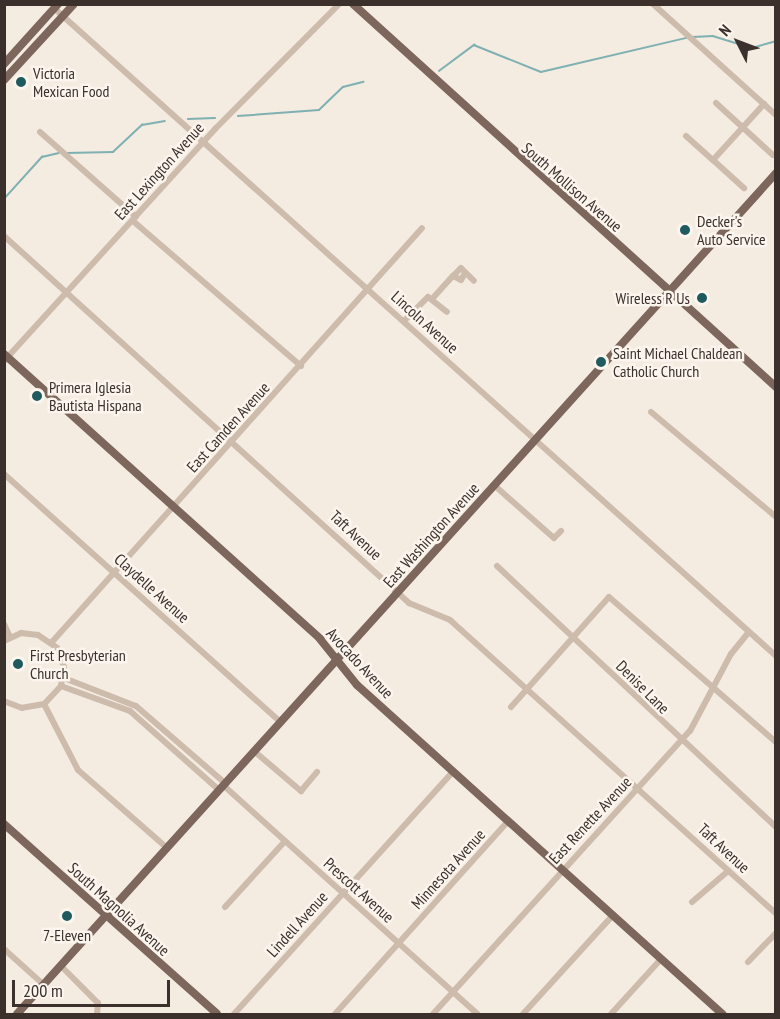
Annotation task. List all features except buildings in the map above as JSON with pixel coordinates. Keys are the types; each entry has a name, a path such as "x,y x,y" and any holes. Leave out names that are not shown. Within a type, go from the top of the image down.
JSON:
{"main road":[{"path":"4,80 74,4"},
{"name":"South Mollison Avenue","path":"353,4 776,387"},
{"path":"4,64 56,7"},
{"name":"East Washington Avenue","path":"17,1014 776,173"},
{"name":"Avocado Avenue","path":"6,358 173,507 337,659 357,684 453,772 723,1014"},
{"name":"South Magnolia Avenue","path":"4,824 217,1014"}],"street":[{"name":"East Lexington Avenue","path":"6,358 203,142 339,4"},
{"path":"653,4 776,115"},
{"name":"Lincoln Avenue","path":"56,7 63,16 776,656"},
{"path":"716,104 773,155"},
{"path":"713,160 764,104"},
{"path":"40,132 301,366"},
{"path":"686,136 744,188"},
{"name":"East Camden Avenue","path":"52,642 422,228"},
{"name":"Taft Avenue","path":"4,236 397,592 414,606 450,620 639,788 776,914"},
{"path":"432,299 458,268 474,281"},
{"path":"404,321 424,298 432,299 447,312"},
{"path":"651,412 776,517"},
{"name":"Claydelle Avenue","path":"4,474 280,722"},
{"path":"494,485 554,538 561,531"},
{"name":"Denise Lane","path":"497,566 575,636 680,743 774,826"},
{"path":"511,706 609,597 624,606 776,742"},
{"path":"4,624 7,639 29,633 52,642 63,660 64,678 61,686 44,704 22,708 4,701"},
{"name":"East Renette Avenue","path":"433,1014 680,743 749,632"},
{"name":"Prescott Avenue","path":"64,678 136,705 222,786"},
{"name":"Prescott Avenue","path":"61,686 130,711 285,841 477,1014"},
{"path":"44,704 78,770 167,848"},
{"path":"254,751 301,791 317,772"},
{"name":"Lindell Avenue","path":"234,1014 453,772"},
{"name":"Minnesota Avenue","path":"335,1014 508,821"},
{"path":"225,908 285,841"},
{"path":"692,902 728,871"},
{"path":"523,1014 613,915"},
{"path":"748,962 776,933"},
{"path":"4,949 44,985"},
{"path":"611,1014 662,959"},
{"path":"61,966 89,991 101,1009 97,1014"}],"waterway":[{"path":"693,37 713,36 752,48 776,41"},
{"path":"439,71 474,45 541,72 686,38"},
{"path":"238,116 319,110 343,87 363,82"},
{"path":"188,119 215,118"},
{"path":"67,153 113,152 142,125 165,121"},
{"path":"4,199 42,157 59,153"}],"place":[{"name":"Victoria Mexican Food","path":"21,82"},
{"name":"Decker's Auto Service","path":"685,230"},
{"name":"Wireless R Us","path":"702,298"},
{"name":"Saint Michael Chaldean Catholic Church","path":"601,362"},
{"name":"Primera Iglesia Bautista Hispana","path":"37,396"},
{"name":"First Presbyterian Church","path":"18,664"},
{"name":"7-Eleven","path":"67,916"}]}
